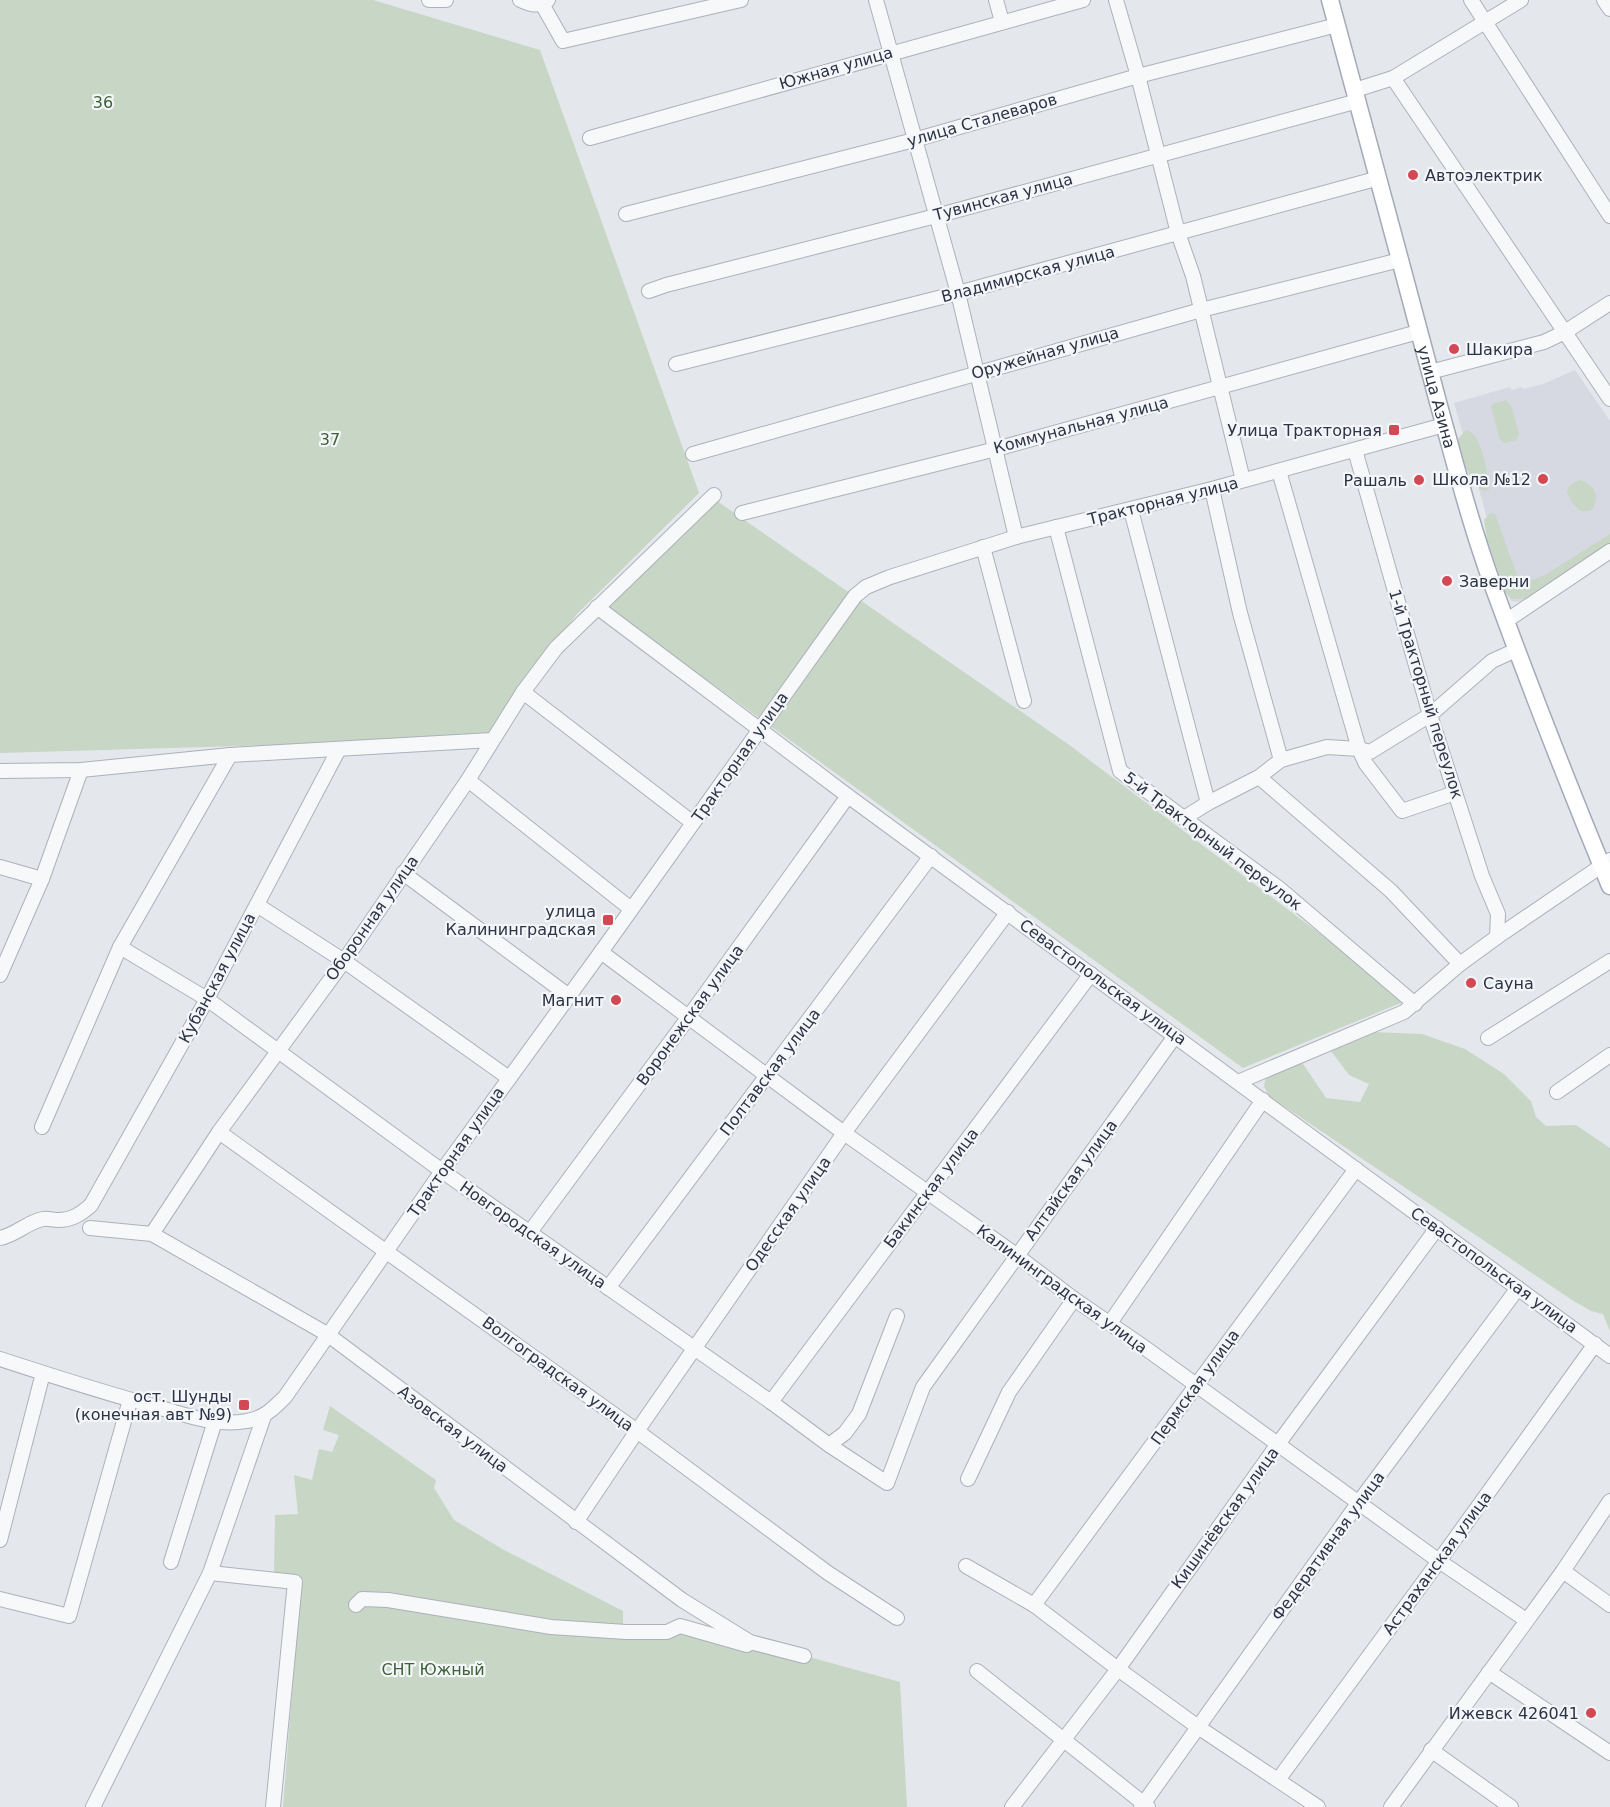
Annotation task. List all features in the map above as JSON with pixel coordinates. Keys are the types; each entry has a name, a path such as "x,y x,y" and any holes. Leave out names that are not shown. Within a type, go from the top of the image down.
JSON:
{"main road":[{"name":"улица Азина","path":"1330,0 1418,332 1486,564 1516,650 1606,863 1610,886"}],"street":[{"path":"429,0 446,0"},
{"path":"520,0 532,6 545,2 563,41 741,0"},
{"path":"876,0 958,293 1016,537"},
{"path":"996,0 1002,22"},
{"name":"Южная улица","path":"590,138 1083,0"},
{"path":"1116,0 1178,233 1202,310 1243,480"},
{"path":"1471,0 1610,216"},
{"name":"Тувинская улица","path":"649,291 936,216 1356,96 1393,78 1521,0"},
{"path":"1604,0 1610,9"},
{"name":"улица Сталеваров","path":"626,214 914,140 1138,76 1337,25"},
{"path":"1393,78 1610,399"},
{"name":"Владимирская улица","path":"676,364 958,293 1379,178"},
{"name":"Оружейная улица","path":"693,454 1202,310 1400,260"},
{"path":"1430,372 1544,342 1565,332 1610,303"},
{"name":"Коммунальная улица","path":"742,513 996,448 1418,332"},
{"name":"Тракторная улица","path":"264,1416 285,1397 442,1171 855,596 890,577 1016,537 1212,489 1444,425"},
{"name":"1-й Тракторный переулок","path":"1355,450 1430,715 1482,876 1498,914 1497,937"},
{"path":"1279,471 1359,749 1366,764 1402,812 1455,793"},
{"path":"1212,489 1240,613 1281,760"},
{"name":"Оборонная улица","path":"152,1234 219,1132 344,961 468,780 524,692 556,648 714,495"},
{"path":"1131,510 1208,803"},
{"name":"5-й Тракторный переулок","path":"1056,528 1120,771 1280,889 1415,1004"},
{"path":"983,547 1024,701"},
{"path":"1506,621 1609,553"},
{"name":"Севастопольская улица","path":"597,607 848,795 1610,1356"},
{"path":"1184,818 1259,777 1281,760 1327,747 1370,752 1430,715 1492,661 1516,650"},
{"path":"524,692 693,823"},
{"path":"0,771 81,770 230,754 492,740"},
{"name":"Кубанская улица","path":"0,1238 10,1236 44,1219 57,1220 74,1217 81,1214 91,1204 207,999 339,749"},
{"path":"42,1127 120,947 230,754"},
{"path":"2,966 42,879 81,770"},
{"path":"1259,777 1391,891 1460,964"},
{"path":"468,780 631,909"},
{"name":"Воронежская улица","path":"530,1232 688,1018 848,795"},
{"name":"Полтавская улица","path":"609,1288 932,856"},
{"path":"1238,1082 1404,1012 1460,964 1606,863"},
{"path":"0,867 42,879"},
{"path":"403,873 569,996"},
{"path":"257,904 344,961 509,1078"},
{"name":"Одесская улица","path":"576,1522 844,1133 1008,912"},
{"path":"1498,914 1527,917"},
{"name":"Новгородская улица","path":"120,947 207,999 442,1171 887,1484"},
{"name":"Калининградская улица","path":"601,952 844,1133 1439,1561 1526,1620"},
{"path":"1488,1038 1610,961"},
{"name":"Бакинская улица","path":"771,1402 1091,974"},
{"name":"Алтайская улица","path":"887,1484 923,1387 1175,1036"},
{"path":"1557,1092 1610,1055"},
{"path":"1110,1323 1263,1100"},
{"name":"Волгоградская улица","path":"219,1132 637,1431 828,1573 897,1618"},
{"name":"Пермская улица","path":"1034,1605 1356,1169"},
{"name":"Азовская улица","path":"90,1228 152,1234 327,1334 682,1600 750,1642 809,1661 680,1626"},
{"name":"Кишинёвская улица","path":"1012,1807 1118,1669 1278,1444 1437,1228"},
{"name":"Федеративная улица","path":"1144,1806 1359,1502 1518,1288"},
{"path":"968,1479 1009,1392 1074,1299"},
{"path":"829,1445 845,1433 859,1414 897,1316"},
{"name":"Астраханская улица","path":"1278,1780 1595,1344"},
{"path":"0,1359 130,1400 201,1419 246,1421 264,1416"},
{"path":"0,1540 43,1373"},
{"path":"0,1599 69,1616 130,1400"},
{"path":"93,1807 210,1572 264,1416"},
{"path":"171,1562 215,1421"},
{"path":"1391,1807 1431,1749 1563,1571 1610,1501"},
{"path":"966,1566 1034,1605 1198,1727 1318,1807"},
{"path":"1563,1571 1610,1605"},
{"path":"210,1572 295,1582 273,1807"},
{"path":"356,1605 362,1599 388,1600 551,1627 667,1632 680,1626 682,1600"},
{"path":"977,1671 1144,1806"},
{"path":"1489,1672 1610,1753"},
{"path":"1431,1749 1511,1807"}],"shaded area":[{"name":"Школа №12","path":"1575,370 1610,421 1610,536 1525,600 1511,601 1454,403 1510,387 1511,390 1522,387 1523,389 1543,384"}],"green space":[{"name":"37","path":"0,0 373,0 540,50 699,493 577,614 484,739 0,753"},
{"path":"1506,400 1511,405 1519,434 1516,440 1505,443 1500,440 1491,407 1493,404"},
{"path":"1466,430 1476,438 1480,445 1490,484 1489,489 1485,491 1474,483 1464,461 1458,439"},
{"path":"1579,480 1593,488 1595,492 1596,502 1590,511 1580,511 1567,492 1569,486"},
{"path":"717,501 1068,744 1408,1000 1243,1068 606,607"},
{"path":"1490,513 1495,514 1517,575 1525,579 1532,580 1545,575 1610,534 1610,548 1529,599 1511,599 1505,592 1487,539 1484,520"},
{"path":"1371,1032 1422,1034 1465,1049 1504,1074 1531,1101 1536,1117 1546,1126 1576,1125 1610,1148 1610,1331 1603,1314 1591,1311 1572,1300 1269,1096 1264,1086 1266,1077 1299,1058 1326,1098 1360,1102 1369,1084 1349,1075 1331,1051 1343,1042"},
{"name":"СНТ Южный","path":"330,1406 436,1480 434,1488 454,1520 504,1550 623,1611 623,1629 697,1626 900,1682 907,1807 283,1807 300,1592 274,1575 275,1515 298,1514 294,1475 312,1480 319,1449 332,1452 339,1435 323,1430"}],"place":[{"name":"Автоэлектрик","path":"1413,175"},
{"name":"Шакира","path":"1454,349"},
{"name":"Улица Тракторная","path":"1394,430"},
{"name":"Школа №12","path":"1543,479"},
{"name":"Рашаль","path":"1419,480"},
{"name":"Заверни","path":"1447,581"},
{"name":"улица Калининградская","path":"608,920"},
{"name":"Сауна","path":"1471,983"},
{"name":"Магнит","path":"616,1000"},
{"name":"ост. Шунды (конечная авт №9)","path":"244,1405"},
{"name":"Ижевск 426041","path":"1591,1713"}],"park label":[{"name":"36","path":"103,102"}]}
